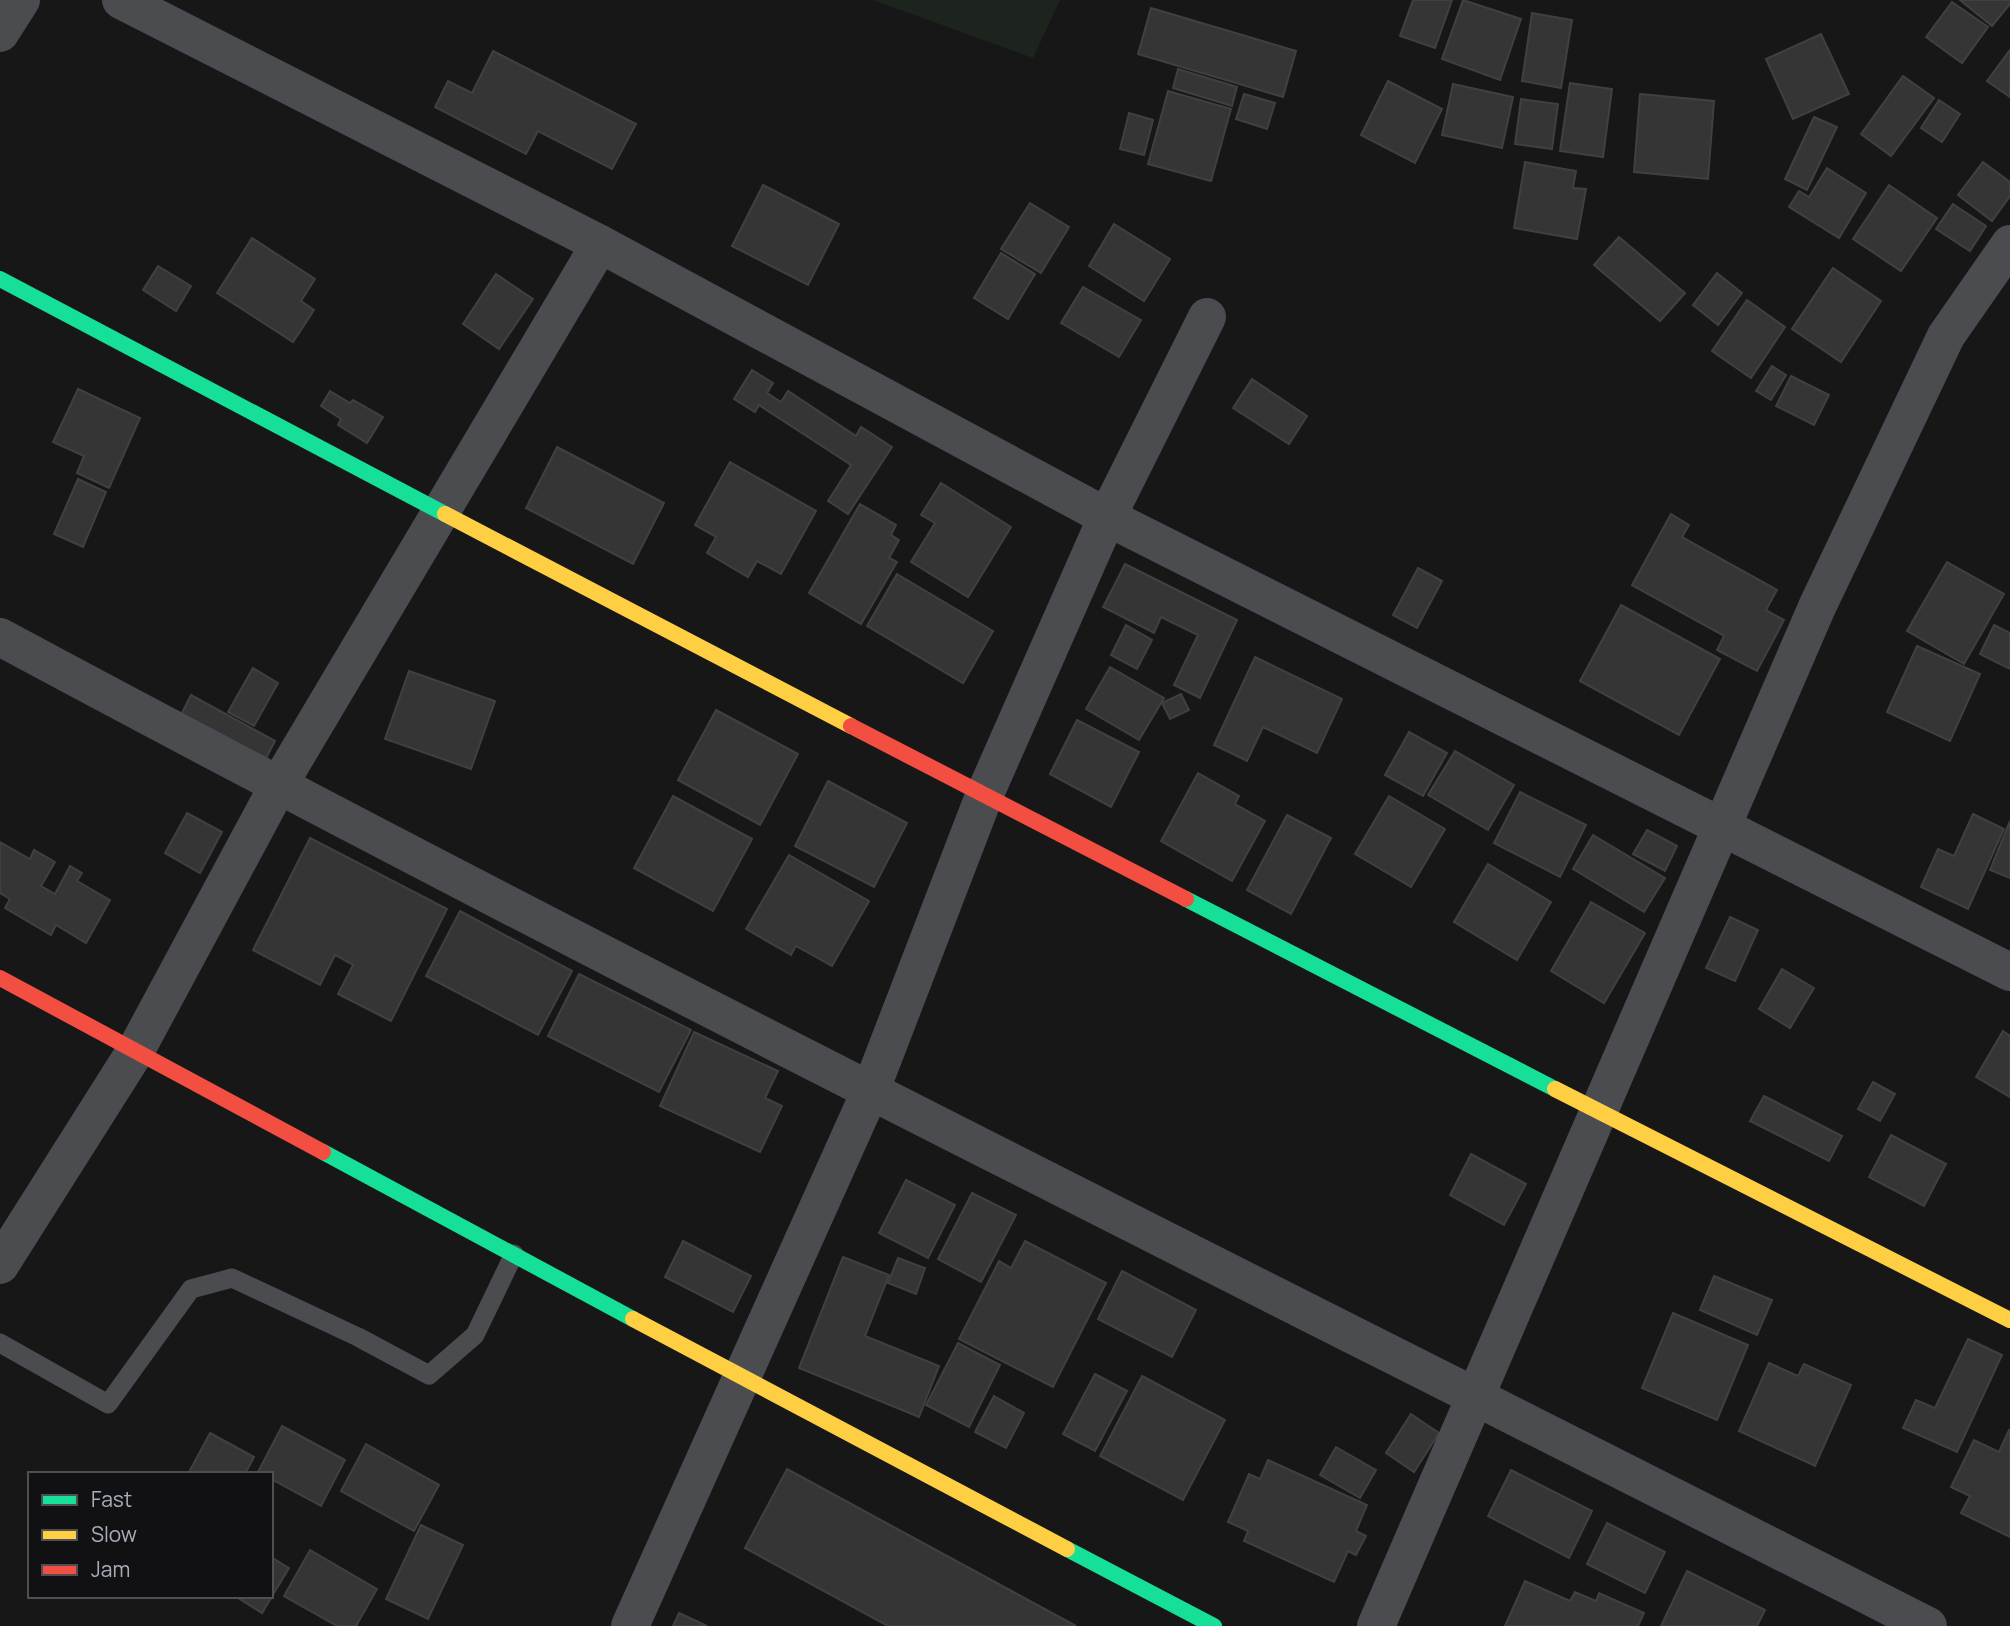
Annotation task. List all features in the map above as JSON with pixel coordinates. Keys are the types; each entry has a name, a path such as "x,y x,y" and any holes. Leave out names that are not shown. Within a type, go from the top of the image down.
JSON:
{"street":[{"path":"0,33 21,0"},
{"path":"121,0 600,244 1107,516 2010,972"},
{"path":"0,1265 136,1050 278,786 600,244"},
{"path":"1376,1626 1817,607 1946,336 2010,244"},
{"path":"0,279 440,513 984,796 2010,1320"},
{"path":"630,1626 870,1092 984,796 1107,516 1207,317"},
{"path":"0,637 278,786 870,1092 1477,1396 1928,1626"},
{"path":"0,978 743,1378 1214,1626"}],"lane":[{"path":"0,1343 108,1404 191,1289 232,1278 334,1325 429,1375 474,1335 514,1254"}],"shaded area":[{"path":"873,0 1060,0 1033,58"}],"building":[{"path":"1413,0 1452,0 1435,48 1400,36"},
{"path":"1463,0 1521,19 1500,80 1442,59"},
{"path":"1960,0 2010,0 2010,4 1992,26"},
{"path":"1952,2 1988,27 1962,63 1926,37"},
{"path":"1151,8 1296,51 1283,97 1138,54"},
{"path":"1532,13 1572,20 1561,88 1522,81"},
{"path":"1821,34 1849,94 1793,119 1766,59"},
{"path":"2010,50 2010,97 1987,81"},
{"path":"493,51 636,124 612,169 538,131 526,154 435,107 448,81 472,93"},
{"path":"1178,69 1237,87 1232,106 1173,88"},
{"path":"1903,76 1934,98 1891,156 1861,134"},
{"path":"1388,81 1442,109 1415,163 1361,135"},
{"path":"1570,83 1612,89 1603,157 1560,151"},
{"path":"1453,84 1513,97 1502,148 1442,135"},
{"path":"1168,91 1231,109 1211,181 1148,164"},
{"path":"1244,94 1275,103 1267,129 1236,119"},
{"path":"1640,94 1714,101 1708,179 1634,172"},
{"path":"1521,99 1558,104 1552,149 1515,144"},
{"path":"1939,100 1960,114 1942,142 1921,128"},
{"path":"1129,113 1153,120 1144,155 1120,149"},
{"path":"1814,117 1837,127 1807,190 1785,179"},
{"path":"1525,162 1576,171 1573,188 1586,189 1577,239 1514,228"},
{"path":"1983,162 2010,182 2010,196 1992,221 1958,195"},
{"path":"1827,168 1866,193 1839,238 1789,207 1799,191 1809,197"},
{"path":"763,185 839,224 808,285 732,246"},
{"path":"1889,185 1937,218 1901,271 1853,239"},
{"path":"1030,203 1069,227 1041,273 1001,249"},
{"path":"1953,204 1986,226 1970,251 1936,229"},
{"path":"1114,224 1170,259 1144,301 1089,266"},
{"path":"1619,237 1685,293 1660,321 1594,265"},
{"path":"252,238 315,279 301,301 314,310 293,342 217,293"},
{"path":"1001,253 1035,274 1008,319 974,298"},
{"path":"158,266 191,286 176,311 143,290"},
{"path":"1833,268 1881,301 1841,362 1792,329"},
{"path":"1717,273 1742,293 1718,325 1693,305"},
{"path":"496,274 533,299 499,349 463,324"},
{"path":"1083,287 1141,320 1119,357 1061,323"},
{"path":"1747,300 1785,327 1751,378 1712,351"},
{"path":"1772,366 1786,375 1771,400 1756,391"},
{"path":"752,370 773,383 767,393 781,402 788,391 856,436 861,427 892,447 848,514 828,501 851,465 759,405 755,412 734,399"},
{"path":"1791,376 1829,395 1814,425 1776,406"},
{"path":"1252,379 1307,416 1289,444 1233,408"},
{"path":"78,389 140,418 109,488 77,473 84,456 53,442"},
{"path":"330,391 383,417 367,443 338,425 341,419 321,406"},
{"path":"557,447 664,503 633,564 526,508"},
{"path":"730,462 816,511 781,574 757,561 748,577 707,553 716,537 695,525"},
{"path":"78,479 106,492 83,547 54,534"},
{"path":"941,483 1011,527 968,597 911,562 935,523 921,515"},
{"path":"860,504 896,525 891,535 899,540 889,558 897,562 861,624 809,593"},
{"path":"1671,514 1689,525 1682,537 1777,590 1766,610 1784,620 1757,671 1717,650 1724,636 1632,585"},
{"path":"1947,562 2004,594 1964,664 1907,631"},
{"path":"1125,564 1237,620 1200,698 1174,685 1198,635 1161,617 1154,633 1103,607"},
{"path":"1418,568 1442,581 1417,628 1393,615"},
{"path":"897,574 993,631 963,683 867,626"},
{"path":"1621,605 1720,659 1679,735 1580,681"},
{"path":"1126,625 1152,640 1137,669 1111,655"},
{"path":"1994,625 2010,633 2010,669 1980,654"},
{"path":"1917,646 1980,674 1950,741 1887,712"},
{"path":"1255,657 1342,699 1317,753 1263,727 1247,761 1214,745"},
{"path":"1110,667 1164,698 1139,740 1086,709"},
{"path":"253,668 278,683 254,726 228,712"},
{"path":"409,671 495,701 471,769 385,739"},
{"path":"1181,694 1189,710 1170,719 1162,703"},
{"path":"191,695 275,741 259,772 175,727"},
{"path":"716,710 798,754 760,825 678,780"},
{"path":"1077,720 1139,752 1111,807 1050,774"},
{"path":"1409,732 1447,753 1423,796 1385,775"},
{"path":"1455,751 1514,785 1488,830 1428,795"},
{"path":"1198,773 1239,796 1235,804 1265,821 1232,881 1161,841"},
{"path":"828,781 907,823 874,887 795,846"},
{"path":"1520,792 1586,825 1560,877 1494,843"},
{"path":"673,796 752,839 713,911 634,868"},
{"path":"1389,796 1445,829 1411,887 1355,854"},
{"path":"187,813 222,832 200,873 165,853"},
{"path":"1973,814 2004,829 1968,909 1921,887 1938,849 1954,856"},
{"path":"1287,815 1331,838 1291,914 1247,890"},
{"path":"2010,821 2010,878 1990,870"},
{"path":"1647,830 1677,846 1665,871 1633,854"},
{"path":"1593,835 1665,878 1644,912 1573,869"},
{"path":"310,838 447,909 391,1021 338,994 353,965 335,955 320,985 253,950"},
{"path":"0,842 30,859 34,850 55,862 41,886 55,894 70,866 82,873 77,881 110,900 86,943 56,925 51,935 5,908 10,899 0,893"},
{"path":"789,855 869,901 832,966 796,946 791,955 746,929"},
{"path":"1488,864 1551,902 1517,960 1454,922"},
{"path":"1591,902 1645,933 1604,1003 1551,971"},
{"path":"460,911 572,971 538,1035 426,976"},
{"path":"1730,917 1758,930 1735,981 1706,968"},
{"path":"1782,969 1814,988 1790,1028 1759,1009"},
{"path":"579,974 691,1030 659,1092 548,1036"},
{"path":"2003,1031 2010,1036 2010,1097 1976,1077"},
{"path":"694,1032 778,1071 765,1098 782,1106 760,1152 660,1106"},
{"path":"1873,1082 1895,1094 1880,1121 1858,1109"},
{"path":"1764,1096 1842,1136 1829,1161 1750,1121"},
{"path":"1891,1135 1946,1164 1924,1206 1869,1177"},
{"path":"1471,1154 1526,1184 1504,1225 1450,1195"},
{"path":"906,1180 955,1205 928,1258 879,1233"},
{"path":"972,1193 1016,1215 981,1282 938,1259"},
{"path":"683,1241 751,1276 733,1312 665,1277"},
{"path":"1025,1241 1106,1283 1053,1387 959,1339 999,1261 1011,1268"},
{"path":"843,1257 889,1275 865,1336 939,1366 919,1417 799,1368"},
{"path":"898,1258 925,1268 916,1294 888,1283"},
{"path":"1122,1271 1196,1310 1172,1357 1098,1319"},
{"path":"1714,1276 1772,1300 1757,1335 1700,1310"},
{"path":"1673,1313 1748,1345 1717,1420 1642,1388"},
{"path":"1968,1339 2002,1355 1957,1452 1903,1428 1916,1400 1935,1408"},
{"path":"958,1343 1000,1365 969,1427 926,1405"},
{"path":"1769,1363 1798,1376 1804,1364 1851,1385 1815,1466 1739,1431"},
{"path":"1095,1374 1127,1391 1095,1451 1063,1434"},
{"path":"1142,1376 1225,1420 1183,1500 1100,1456"},
{"path":"994,1396 1024,1413 1006,1448 975,1432"},
{"path":"1411,1414 1439,1433 1414,1472 1386,1453"},
{"path":"282,1426 345,1460 321,1506 273,1480 273,1472 258,1472"},
{"path":"2009,1430 2010,1537 1961,1513 1970,1496 1951,1487 1974,1440 1999,1452"},
{"path":"210,1433 254,1457 246,1472 189,1472"},
{"path":"366,1444 439,1485 414,1531 341,1491"},
{"path":"1336,1447 1376,1470 1360,1498 1320,1475"},
{"path":"1268,1460 1367,1505 1356,1531 1366,1536 1356,1555 1348,1551 1334,1582 1244,1541 1248,1531 1228,1522 1249,1474 1260,1479"},
{"path":"787,1469 1076,1626 888,1626 745,1548"},
{"path":"1511,1470 1592,1511 1569,1558 1488,1516"},
{"path":"1607,1523 1665,1552 1645,1593 1587,1564"},
{"path":"421,1525 463,1545 428,1619 386,1599"},
{"path":"310,1550 377,1589 356,1626 337,1626 284,1596"},
{"path":"273,1558 289,1568 273,1595"},
{"path":"1687,1571 1765,1610 1757,1626 1661,1626"},
{"path":"1525,1581 1570,1601 1575,1592 1596,1601 1599,1593 1644,1613 1638,1626 1505,1626"},
{"path":"238,1598 271,1598 262,1613"},
{"path":"679,1613 707,1626 673,1626"}],"traffic: fast":[{"path":"0,279 445,514"},
{"path":"1186,899 1555,1089"},
{"path":"323,1152 633,1319"},
{"path":"1067,1549 1214,1626"}],"traffic: slow":[{"path":"445,514 851,726"},
{"path":"1555,1089 2010,1320"},
{"path":"633,1319 1067,1549"}],"traffic: jam":[{"path":"851,726 1186,899"},
{"path":"0,978 323,1152"}]}
